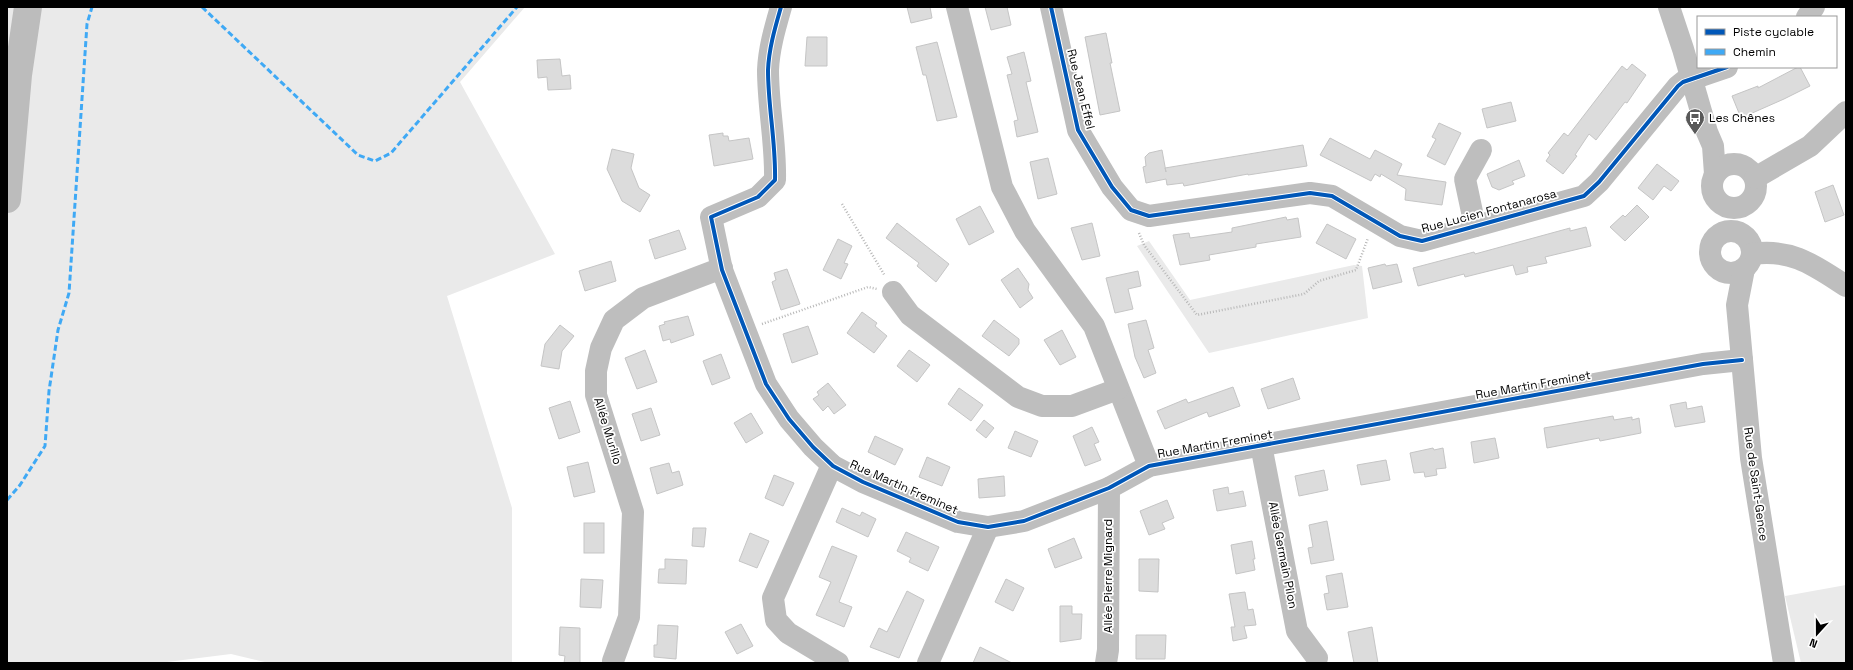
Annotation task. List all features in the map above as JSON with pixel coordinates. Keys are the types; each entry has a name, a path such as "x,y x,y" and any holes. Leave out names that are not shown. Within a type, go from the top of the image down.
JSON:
{"street":[{"name":"Rue Martin Freminet","path":"781,7 772,39 768,70 776,160 775,180 758,197 711,217 722,268 744,330 766,384 789,418 813,447 832,465 863,482 958,522 988,527 1024,521 1109,488 1149,466 1703,364 1742,360"},
{"path":"957,7 1002,187 1025,231 1094,326 1149,466"},
{"name":"Rue Jean Effel","path":"1051,7 1078,130 1112,187 1131,210"},
{"path":"1669,7 1712,146 1715,174"},
{"path":"1808,16 1814,7"},
{"name":"Rue Lucien Fontanarosa","path":"1131,210 1149,216 1310,193 1332,196 1400,236 1422,241 1584,196 1599,182 1678,86 1683,82 1724,68"},
{"path":"1755,178 1810,146 1846,112"},
{"path":"1712,146 1735,164 1747,169 1755,178 1755,192 1747,204 1740,208 1732,209 1725,207 1718,202 1711,189 1715,174 1722,167 1735,164"},
{"path":"1475,226 1465,179 1481,150"},
{"path":"1718,202 1718,234"},
{"name":"Rue de Saint-Gence","path":"1747,204 1747,253 1737,305 1752,458 1784,663"},
{"path":"1732,231 1747,253 1732,274 1720,271 1710,260 1709,253 1713,239 1718,234 1732,231"},
{"path":"1747,253 1791,255 1820,269 1846,286"},
{"name":"Allée Murillo","path":"613,661 629,617 633,512 596,395 596,371 601,348 614,320 643,298 722,268"},
{"name":"Rue de Saint-Gence","path":"1720,271 1737,305"},
{"path":"893,292 910,316 1018,398 1042,406 1072,406 1118,389"},
{"name":"Allée Germain Pilon","path":"1262,445 1297,631 1317,658"},
{"path":"832,465 773,598 776,620 788,633 838,663"},
{"name":"Allée Pierre Mignard","path":"1106,663 1108,650 1109,488"},
{"path":"928,663 988,527"}],"path":[{"path":"842,204 893,292"},
{"path":"1131,210 1144,245 1197,316 1304,294 1319,281 1356,270 1374,221"},
{"path":"744,330 868,287 893,292"}],"shaded area":[{"path":"7,7 525,7 460,82 555,254 447,296 512,508 512,663 269,663 231,654 159,663 7,663"},
{"path":"1149,241 1190,300 1354,265 1362,266 1368,318 1209,353 1137,246"},
{"path":"1846,585 1846,663 1801,663 1785,596"}],"building":[{"path":"907,7 930,7 932,18 911,23"},
{"path":"985,7 1007,7 1011,25 991,30"},
{"path":"1106,33 1112,63 1110,63 1120,111 1100,115 1085,37"},
{"path":"807,37 827,37 827,66 805,66"},
{"path":"937,42 957,117 937,121 926,75 923,75 916,47"},
{"path":"1024,52 1031,81 1026,82 1038,132 1017,137 1014,121 1018,120 1007,75 1012,74 1007,57"},
{"path":"560,59 562,76 570,75 571,89 548,90 547,77 538,78 537,60"},
{"path":"1632,64 1646,75 1627,103 1625,102 1596,140 1589,134 1575,155 1577,156 1563,174 1546,161 1550,155 1548,153 1564,133 1568,136 1622,66 1627,70"},
{"path":"1796,68 1801,68 1810,86 1741,118 1732,96 1758,86 1758,88"},
{"path":"1511,102 1516,121 1487,128 1482,109"},
{"path":"1439,123 1461,133 1445,165 1427,156 1436,139 1432,137"},
{"path":"723,133 723,136 728,136 729,141 749,138 753,159 714,166 709,135"},
{"path":"1330,138 1370,159 1375,150 1402,164 1397,175 1446,182 1442,205 1405,200 1406,189 1381,174 1380,177 1375,174 1371,181 1320,155"},
{"path":"1303,145 1307,166 1248,174 1184,186 1183,183 1167,185 1166,179 1146,183 1143,167 1146,166 1145,157 1149,153 1162,150 1165,168"},
{"path":"612,149 634,154 631,168 639,188 650,195 640,212 622,201 607,169"},
{"path":"1048,158 1057,194 1038,199 1030,162"},
{"path":"1519,160 1525,176 1512,181 1514,184 1499,190 1492,187 1487,174"},
{"path":"1657,164 1679,181 1671,191 1664,186 1653,200 1638,188"},
{"path":"1833,185 1844,215 1825,222 1815,192"},
{"path":"1637,205 1649,217 1625,241 1610,227 1623,215 1625,217"},
{"path":"980,206 994,232 969,245 956,219"},
{"path":"1286,217 1287,220 1298,218 1301,237 1256,244 1256,247 1209,255 1210,260 1180,265 1173,235 1189,233 1190,238 1232,232 1232,228"},
{"path":"897,223 949,264 936,282 917,266 919,263 886,238"},
{"path":"1092,223 1100,256 1082,260 1071,228"},
{"path":"1327,224 1356,239 1346,259 1316,243"},
{"path":"1586,227 1591,246 1545,257 1547,263 1527,267 1528,272 1516,275 1513,265 1465,277 1464,274 1418,286 1413,268 1474,252 1475,254 1570,228 1570,231"},
{"path":"679,230 686,249 655,259 649,240"},
{"path":"838,239 852,246 844,263 848,264 841,279 823,270"},
{"path":"611,261 616,281 585,291 579,271"},
{"path":"1385,264 1386,266 1397,264 1402,282 1373,289 1368,268"},
{"path":"1018,268 1029,284 1028,290 1033,298 1020,308 1001,280"},
{"path":"787,269 800,304 781,310 772,282 776,280 774,273"},
{"path":"1138,271 1141,286 1128,289 1133,309 1115,313 1106,278"},
{"path":"862,312 877,323 875,326 887,336 874,353 847,333"},
{"path":"688,316 694,335 671,343 670,339 663,341 659,326 665,324 664,322"},
{"path":"994,320 1019,339 1019,344 1009,356 982,336"},
{"path":"1146,320 1154,348 1148,350 1156,373 1144,378 1135,357 1128,324"},
{"path":"560,325 574,336 562,351 559,369 541,366 545,344"},
{"path":"808,326 818,354 792,363 783,334"},
{"path":"1062,330 1076,357 1060,365 1044,340"},
{"path":"645,350 657,382 637,389 625,358"},
{"path":"909,350 930,365 917,382 897,366"},
{"path":"721,354 730,378 712,385 703,361"},
{"path":"1293,378 1300,399 1268,409 1261,389"},
{"path":"828,383 846,405 834,414 828,406 823,411 813,399 819,395 817,392"},
{"path":"1233,387 1240,406 1209,417 1207,412 1165,429 1157,411 1186,399 1188,403"},
{"path":"959,388 983,405 971,421 948,404"},
{"path":"570,401 580,432 559,439 549,408"},
{"path":"1686,402 1687,409 1702,406 1705,422 1675,427 1670,405"},
{"path":"651,408 660,435 641,441 632,414"},
{"path":"751,413 763,433 746,443 734,423"},
{"path":"1613,416 1614,420 1632,417 1632,420 1639,418 1641,433 1600,441 1599,438 1547,448 1544,428"},
{"path":"984,420 994,428 986,438 976,430"},
{"path":"1092,427 1099,442 1094,444 1101,460 1085,466 1073,436"},
{"path":"1015,431 1038,441 1031,457 1008,448"},
{"path":"875,436 903,449 895,465 868,452"},
{"path":"1495,438 1499,458 1474,463 1471,442"},
{"path":"1433,448 1434,450 1443,448 1446,468 1436,469 1437,475 1425,477 1424,472 1414,473 1410,453"},
{"path":"927,457 950,467 942,486 919,477"},
{"path":"1386,460 1390,480 1361,485 1357,465"},
{"path":"588,462 595,492 574,497 567,467"},
{"path":"669,463 672,473 679,471 683,485 657,494 650,468"},
{"path":"1324,470 1328,490 1299,496 1295,476"},
{"path":"774,475 794,483 783,506 765,498"},
{"path":"1004,476 1005,496 979,498 978,479"},
{"path":"1228,487 1229,494 1243,491 1246,506 1217,511 1213,490"},
{"path":"1167,500 1174,518 1162,523 1165,529 1149,535 1140,511"},
{"path":"842,508 860,516 862,512 876,519 868,537 836,522"},
{"path":"1327,521 1334,560 1311,564 1308,548 1313,547 1309,525"},
{"path":"584,523 604,523 604,553 584,553"},
{"path":"693,528 706,528 704,547 692,546"},
{"path":"906,532 939,547 928,571 909,562 911,558 897,551"},
{"path":"750,533 769,541 757,568 739,561"},
{"path":"1074,538 1082,558 1055,568 1048,549"},
{"path":"1252,541 1255,570 1236,574 1231,545"},
{"path":"832,546 857,556 839,602 852,607 844,627 816,615 831,582 819,577"},
{"path":"665,559 687,560 686,584 658,583 659,569 665,569"},
{"path":"1139,559 1159,559 1158,592 1139,591"},
{"path":"1342,573 1348,607 1327,610 1324,594 1329,593 1326,576"},
{"path":"581,579 603,580 601,608 580,607"},
{"path":"1006,579 1024,588 1013,611 995,602"},
{"path":"907,591 924,600 899,658 870,647 879,628 887,632"},
{"path":"1245,592 1248,610 1253,609 1256,625 1244,626 1247,638 1233,641 1231,627 1235,627 1229,594"},
{"path":"1060,606 1072,606 1072,614 1082,614 1081,639 1060,642"},
{"path":"741,624 753,646 737,654 725,632"},
{"path":"658,625 678,626 676,659 654,657 654,645 657,645"},
{"path":"560,627 580,628 580,663 564,663 565,656 559,655"},
{"path":"1372,627 1378,663 1354,663 1348,632"},
{"path":"1136,635 1166,635 1165,659 1136,659"},
{"path":"980,647 1012,663 973,663"}],"waterway":[{"path":"7,199 18,75 28,7"}],"marked path":[{"path":"7,500 20,485 45,446 49,391 58,330 69,293 87,24 92,7"},
{"path":"202,7 358,155 375,161 391,153 517,7"}],"cycle path":[{"path":"781,7 771,46 768,70 775,180 758,197 711,217 722,270 766,384 789,419 813,447 833,466 863,482 958,522 988,527 1024,521 1109,488 1149,466 1703,364 1742,360"},
{"path":"1051,7 1078,130 1112,187 1131,210 1149,216 1310,193 1332,196 1400,236 1422,241 1584,196 1599,182 1678,86 1683,82 1724,68"}],"place":[{"name":"Les Chênes","path":"1695,135"}]}
